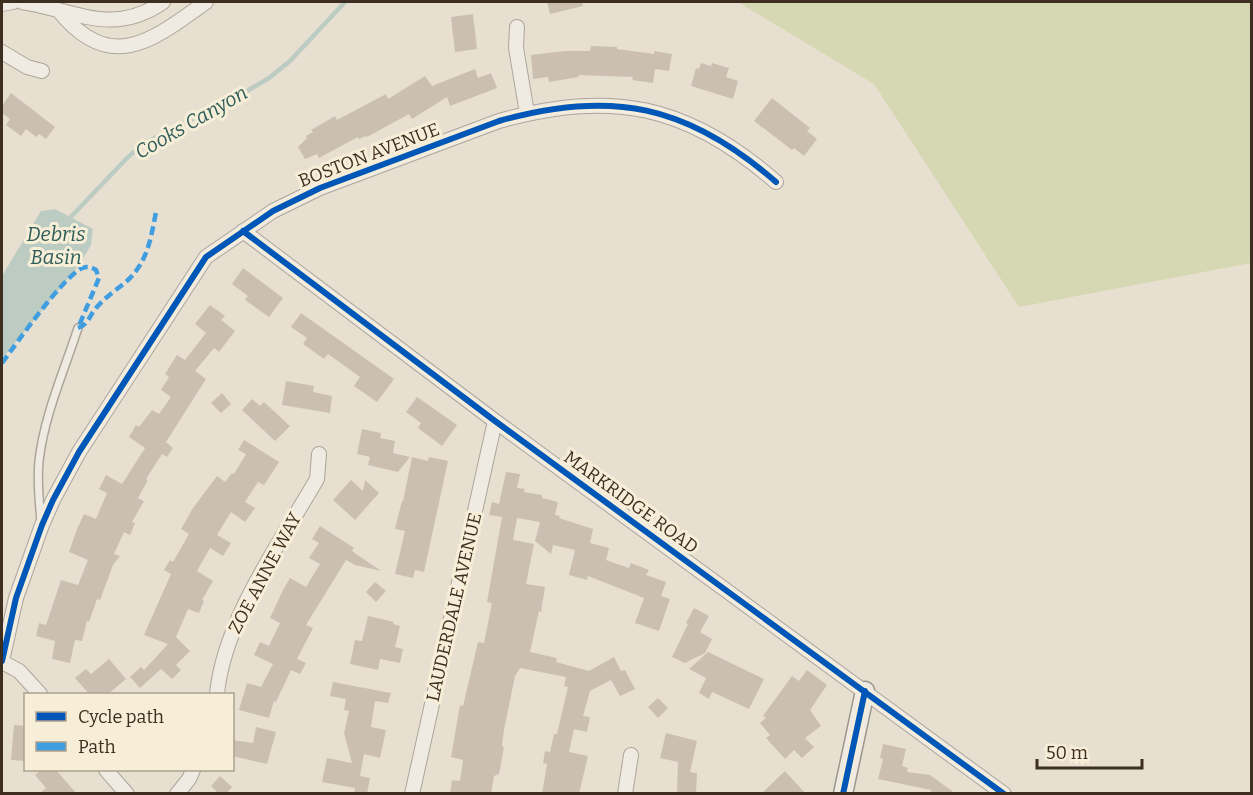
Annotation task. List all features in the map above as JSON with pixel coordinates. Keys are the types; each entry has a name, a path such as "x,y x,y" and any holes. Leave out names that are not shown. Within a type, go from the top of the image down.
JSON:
{"street":[{"path":"2,4 13,2"},
{"path":"22,2 101,20 123,20 143,14 163,2"},
{"path":"59,11 70,24 96,43 118,47 136,44 154,36 206,2"},
{"path":"517,27 516,48 527,113"},
{"path":"2,52 27,67 42,71"},
{"name":"BOSTON AVENUE","path":"2,662 6,623 42,525 79,452 206,256 273,211 320,188 499,121 527,113 583,105 614,105 657,112 705,131 752,160 776,182"},
{"name":"MARKRIDGE ROAD","path":"243,231 495,421 1004,794"},
{"name":"LAUDERDALE AVENUE","path":"412,794 495,421"},
{"name":"ZOE ANNE WAY","path":"217,693 222,666 239,617 317,479 319,454"},
{"path":"2,662 19,671 39,693"},
{"path":"843,794 865,691"},
{"path":"625,794 631,755"},
{"path":"107,771 128,794"},
{"path":"177,794 193,771"}],"lane":[{"path":"42,525 38,479 40,449 78,328"}],"green space":[{"path":"738,2 1251,2 1251,263 1019,307 874,84"}],"water":[{"name":"Debris Basin","path":"55,209 93,229 91,245 80,264 2,359 2,276 41,211"}],"building":[{"path":"547,2 582,2 583,6 550,14"},
{"path":"473,14 477,49 455,52 451,17"},
{"path":"591,46 672,54 669,71 655,69 653,83 632,80 633,77 579,75 579,77 549,82 548,77 533,79 531,55 590,51"},
{"path":"701,63 711,66 712,63 729,68 726,77 738,81 733,99 691,86 696,68 699,69"},
{"path":"475,69 478,78 491,73 497,88 450,106 447,97 412,119 409,114 367,137 359,139 358,137 319,158 317,154 305,159 298,147 307,138 306,136 313,132 311,130 335,116 337,120 386,94 388,99 425,76 432,86"},
{"path":"11,93 55,127 46,139 39,134 36,137 26,129 21,136 6,125 10,119 2,113 2,106"},
{"path":"772,98 810,128 807,131 817,139 804,156 794,148 792,150 754,121"},
{"path":"243,268 283,298 269,317 245,300 248,296 232,284"},
{"path":"210,305 225,316 221,320 235,331 219,352 214,348 195,371 206,379 166,442 173,448 167,457 162,454 146,479 148,480 138,498 144,501 132,522 135,523 130,535 124,532 114,554 120,556 113,565 100,600 97,599 89,622 87,621 82,641 75,640 70,663 52,659 55,641 36,636 39,623 46,625 61,580 78,585 88,560 69,552 77,529 84,514 96,519 107,493 99,489 106,475 122,484 145,448 129,437 136,425 139,427 152,410 159,414 171,397 161,390 169,377 165,374 177,355 185,360 206,333 195,324"},
{"path":"301,313 394,379 377,402 354,386 360,377 328,354 324,359 303,344 307,338 291,327"},
{"path":"286,381 314,386 313,392 332,396 330,413 282,405"},
{"path":"222,393 231,404 221,413 211,403"},
{"path":"417,397 457,425 442,446 418,428 421,423 406,412"},
{"path":"252,399 260,406 264,402 290,426 275,441 242,410"},
{"path":"362,429 381,433 380,438 395,441 393,453 410,457 398,472 368,465 370,457 357,454"},
{"path":"244,440 279,462 264,485 258,482 245,502 255,508 245,522 231,512 217,535 231,543 223,556 210,548 197,571 213,581 202,600 204,601 199,613 188,609 176,637 190,651 176,665 181,670 172,679 161,669 140,688 130,677 141,667 144,670 168,644 144,635 171,574 164,570 170,560 173,562 189,534 181,529 193,508 217,476 225,482 232,473 234,474 246,454 238,450"},
{"path":"412,457 428,461 429,457 448,461 424,572 415,570 413,578 395,574 405,531 395,529"},
{"path":"506,472 520,474 517,488 558,502 555,515 560,516 559,518 593,529 590,543 609,548 606,560 629,568 631,563 649,570 646,575 666,582 661,596 670,599 659,631 635,623 644,598 588,576 587,580 569,575 575,550 553,545 551,554 535,541 540,522 517,518 513,540 534,544 526,584 545,587 530,652 557,658 556,662 589,671 614,657 621,671 625,670 635,689 620,696 611,680 590,691 583,716 590,717 587,732 574,729 569,752 588,756 579,794 542,794 547,764 543,763 545,751 550,752 554,734 557,734 568,687 564,686 566,677 520,668 515,676 504,730 502,746 504,747 499,774 494,776 491,794 450,794 452,780 460,781 463,760 451,757 460,705 463,706 478,642 484,643 492,603 487,602 502,517 489,515 492,502 499,504"},
{"path":"351,480 363,491 365,480 379,493 355,520 333,500"},
{"path":"320,526 354,548 352,551 381,571 355,565 346,560 306,625 313,628 297,659 306,663 300,674 291,670 276,702 274,701 269,718 239,710 247,683 261,687 273,664 254,655 260,642 269,646 280,623 270,618 283,590 290,578 306,587 320,564 309,558 319,543 312,539"},
{"path":"375,582 386,591 376,602 366,592"},
{"path":"694,608 709,616 700,632 712,639 705,653 685,663 672,657"},
{"path":"368,616 394,622 393,624 400,626 395,647 403,649 400,663 380,659 378,670 350,664 355,640 362,641"},
{"path":"708,652 764,679 749,709 712,692 709,699 699,693 706,678 689,669"},
{"path":"109,659 126,679 109,693 88,693 75,678 86,669 91,674"},
{"path":"807,670 827,685 810,710 821,726 805,738 814,747 802,758 794,750 785,759 766,738 770,735 760,723 766,718 763,716 792,676 799,681"},
{"path":"333,682 391,693 388,703 375,701 371,727 386,730 380,758 364,754 360,776 370,778 367,794 354,794 355,788 322,782 327,758 352,763 344,733 349,711 344,710 346,699 330,696"},
{"path":"658,698 668,708 658,718 648,707"},
{"path":"14,725 24,726 24,761 11,760"},
{"path":"256,727 276,732 267,764 234,756 234,740 253,743"},
{"path":"666,733 697,741 690,772 697,773 696,794 677,794 678,762 660,758"},
{"path":"883,744 906,749 902,766 908,768 907,772 930,775 956,794 931,794 931,790 878,779 883,759 880,758"},
{"path":"40,771 57,771 77,794 39,794 46,788 35,775"},
{"path":"785,771 806,794 761,794"},
{"path":"220,776 232,787 226,794 219,794 211,786"}],"waterway":[{"name":"Cooks Canyon","path":"68,220 143,144 269,78 290,61 345,2"}],"marked path":[{"path":"78,328 107,297 135,273 148,248 156,212"},
{"path":"2,363 63,284 82,268 89,267 96,270 99,278 78,328"}],"cycle path":[{"path":"2,661 16,598 42,525 79,452 206,257 273,211 320,188 499,121 539,111 577,106 613,106 647,111 679,120 711,135 776,182"},
{"path":"243,231 495,421 1004,794"},
{"path":"843,794 865,691"}]}
